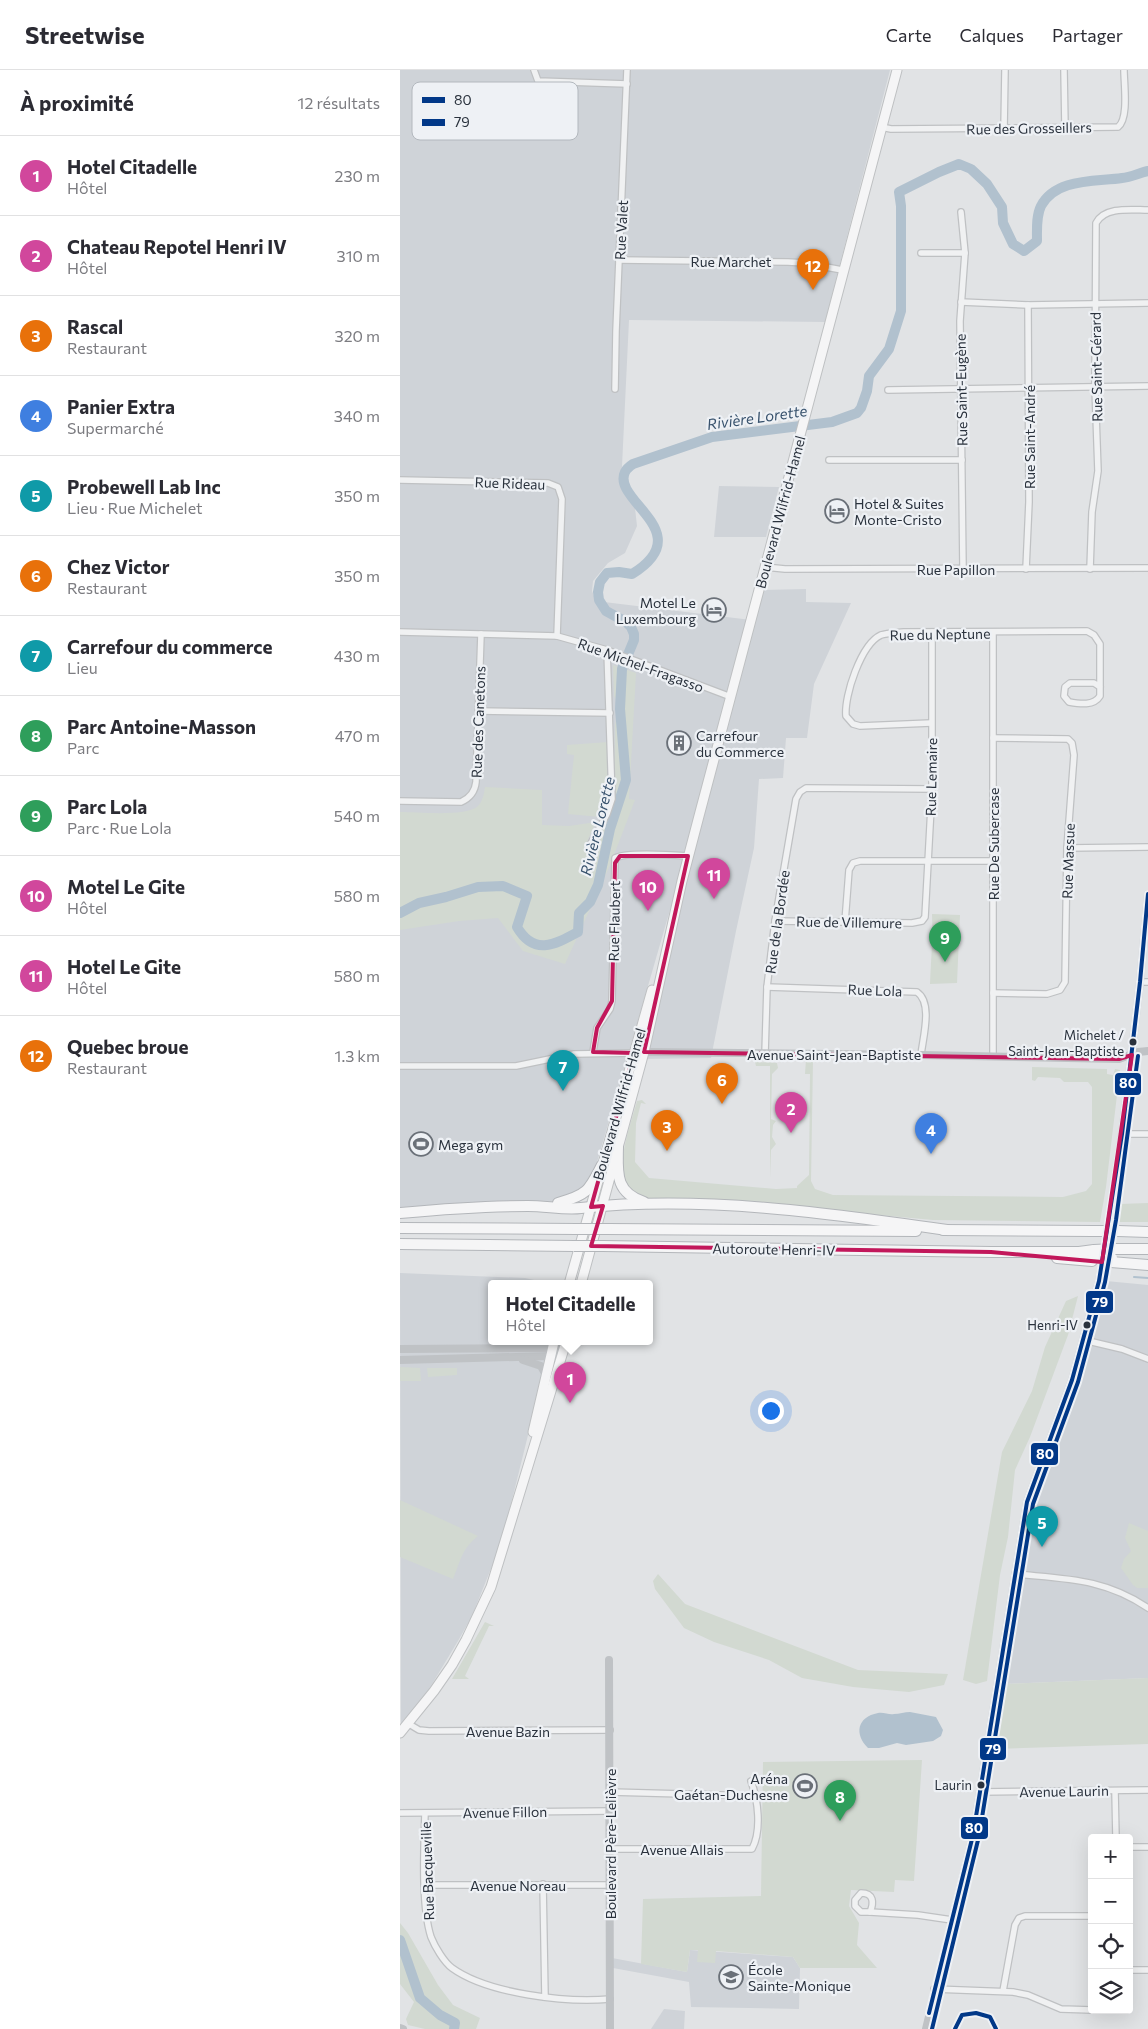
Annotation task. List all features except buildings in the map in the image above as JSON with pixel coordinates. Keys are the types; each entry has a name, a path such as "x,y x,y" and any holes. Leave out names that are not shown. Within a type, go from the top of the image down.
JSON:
{"highway":[{"path":"618,1144 618,1178 627,1193 647,1203"},
{"path":"550,1206 573,1199 591,1187 602,1165"},
{"path":"400,1213 464,1207 590,1207 647,1203 722,1206 803,1213 868,1219 947,1230"},
{"name":"Autoroute Henri-IV","path":"400,1228 866,1232 947,1230 1148,1232"},
{"name":"Autoroute Henri-IV","path":"400,1244 1079,1252 1093,1255"},
{"path":"1113,1256 1148,1249"},
{"path":"991,1252 1113,1256 1148,1260"},
{"path":"1113,1256 1148,1265"}],"main road":[{"name":"Boulevard Wilfrid-Hamel","path":"582,1280 644,1052 688,856 896,70"},
{"name":"Boulevard Wilfrid-Hamel","path":"571,1280 590,1207 672,925"},
{"path":"528,1465 536,1418 552,1349"},
{"path":"400,1734 452,1664 491,1587 564,1350"}],"street":[{"path":"534,70 538,81 568,82"},
{"name":"Rue Valet","path":"615,389 627,70"},
{"path":"1004,129 1005,70"},
{"path":"1064,70 1065,127"},
{"name":"Rue des Grosseillers","path":"881,128 1114,128 1122,124 1124,116 1124,70"},
{"path":"578,82 627,84"},
{"name":"Rue Saint-Gérard","path":"1090,568 1092,512 1098,471 1095,387 1095,229 1098,218 1108,212 1148,210"},
{"name":"Rue Saint-Eugène","path":"961,212 965,253 961,302 960,387 963,568"},
{"path":"921,253 965,253"},
{"name":"Rue Marchet","path":"619,260 788,262 805,263 842,270"},
{"path":"961,302 1028,304 1148,303"},
{"name":"Rue Saint-André","path":"1026,569 1029,502 1028,304"},
{"path":"888,390 960,387 1148,386"},
{"path":"829,460 962,460"},
{"name":"Rue Rideau","path":"400,480 548,483 558,487 562,499 557,636"},
{"name":"Rue Papillon","path":"765,567 785,570 1148,568"},
{"name":"Rue du Neptune","path":"931,723 860,726 853,724 846,716 845,710 849,689 862,660 875,640 882,635 904,632 1084,631 1092,633 1100,644 1100,687"},
{"name":"Rue Michel-Fragasso","path":"400,632 557,636 607,650 731,697"},
{"name":"Rue Lemaire","path":"922,921 926,910 932,789 932,632"},
{"name":"Rue De Subercase","path":"993,632 993,1056"},
{"name":"Rue des Canetons","path":"400,801 461,802 472,794 476,782 481,634"},
{"path":"589,847 607,814 612,800 607,650"},
{"path":"1094,682 1100,687 1100,696 1092,703 1072,703 1064,696 1064,689 1070,683 1094,682"},
{"path":"479,711 610,712"},
{"name":"Rue Massue","path":"993,738 1068,739 1072,743 1074,755 1067,848 1065,982 1060,990 1047,994 993,993"},
{"name":"Rue de la Bordée","path":"766,1054 767,987 775,921 796,799 800,792 806,788 932,789"},
{"path":"1067,848 1148,847"},
{"name":"Rue Flaubert","path":"593,1052 597,1028 610,1009 612,1001 615,858 628,856 688,856"},
{"path":"846,922 849,870 853,863 860,860 993,861"},
{"path":"926,2029 934,1989 969,1852 981,1792 1027,1502 1065,1401 1084,1340 1099,1281 1110,1219 1132,1055 1144,982 1148,894"},
{"name":"Rue de Villemure","path":"775,921 912,923 922,921"},
{"name":"Rue Lola","path":"767,987 917,992 921,995 926,1007 921,1054"},
{"name":"Avenue Saint-Jean-Baptiste","path":"400,1066 516,1066 593,1052 921,1054 1119,1060 1138,1052 1148,1051"},
{"path":"1122,1134 1148,1134"},
{"path":"1084,1340 1122,1349 1148,1359"},
{"path":"400,1349 564,1350"},
{"path":"400,1360 516,1358 552,1349"},
{"path":"516,1358 541,1366 546,1375"},
{"path":"1015,1574 1098,1583 1125,1594 1148,1608"},
{"name":"Boulevard Père-Lelièvre","path":"609,1660 610,2029"},
{"name":"Avenue Bazin","path":"409,1724 420,1730 429,1731 610,1730"},
{"path":"610,1792 757,1796 751,1781"},
{"path":"1115,1790 1116,1834"},
{"name":"Avenue Laurin","path":"981,1792 1148,1790"},
{"name":"Avenue Allais","path":"611,1849 752,1849 756,1842 757,1796"},
{"name":"Avenue Fillon","path":"400,1813 610,1811"},
{"name":"Rue Bacqueville","path":"425,1813 426,1911 432,1938 451,1967 475,1981 535,1997 610,1999"},
{"path":"1133,1846 1148,1847"},
{"path":"543,1884 545,1997"},
{"name":"Avenue Noreau","path":"425,1885 610,1885"},
{"path":"870,1912 918,1915 952,1920"},
{"path":"1003,1992 1015,1926 1019,1918 1025,1916 1088,1916"},
{"path":"1133,1970 1148,1970"},
{"path":"934,1989 1028,1994 1062,2009 1088,2010"}],"highlighted area":[{"path":"620,856 688,856 644,1052 1119,1059 1132,1055 1102,1262 991,1252 591,1246 603,1206 591,1207 634,1053 593,1052 597,1028 612,1001 615,863"}],"shaded area":[{"path":"400,70 890,70 825,322 629,320 621,487 635,508 637,526 625,553 608,563 593,581 592,591 596,601 751,620 760,590 806,589 806,602 851,603 814,684 807,738 786,738 783,778 759,779 754,848 711,1058 637,1059 705,789 593,1176 586,1189 564,1201 400,1207"},
{"path":"719,486 779,487 766,537 714,537"},
{"path":"613,665 636,673 629,799 635,800 611,863 565,964 523,951 498,918 459,921 400,930 400,812 464,812 478,806 483,797 485,787 542,790 542,825 569,826 596,822 585,846 593,849 608,816 614,797 615,725 620,706 614,696"},
{"path":"608,742 610,798 600,817 568,814 574,755 567,754 567,745"},
{"path":"932,914 960,915 957,983 930,984"},
{"path":"806,1059 813,1060 811,1181 815,1189 833,1195 1063,1197 1086,1191 1092,1184 1092,1087 1088,1082 1064,1082 1060,1078 1038,1077 1035,1081 1032,1080 1032,1067 1107,1069 1107,1074 1113,1075 1115,1069 1120,1070 1100,1222 933,1220 728,1201 646,1198 630,1191 623,1175 623,1155 637,1101 642,1100 646,1104 641,1103 636,1123 635,1162 649,1178 776,1189 797,1188 809,1175 810,1074 805,1074"},
{"path":"755,1062 777,1063 778,1068 772,1074 771,1119 776,1121 773,1125 772,1137 776,1144 771,1150 770,1178 770,1066 756,1066"},
{"path":"1148,1203 1148,1222 1117,1222 1120,1204"},
{"path":"400,1273 525,1278 534,1280 488,1280 488,1345 550,1345 509,1512 494,1561 472,1616 458,1641 426,1694 401,1724"},
{"path":"1106,1281 1148,1285 1148,1678 1003,1684 1032,1505 1088,1355"},
{"path":"1078,1296 1068,1335 1030,1437 1015,1470 1008,1537 1000,1575 987,1681 976,1684 963,1680 1002,1452 1032,1391 1045,1347 1066,1301"},
{"path":"400,1367 420,1368 421,1381 400,1381"},
{"path":"427,1368 457,1368 457,1375 428,1377"},
{"path":"400,1500 478,1536 465,1551 453,1579 400,1557"},
{"path":"1129,1523 1148,1531 1148,1588 1137,1588 1121,1568 1124,1559 1131,1551 1125,1538"},
{"path":"658,1574 685,1604 858,1670 948,1674 944,1685 909,1692 853,1687 802,1678 769,1660 714,1642 684,1628 655,1589 653,1581"},
{"path":"485,1622 494,1626 489,1626 465,1676 469,1679 452,1679"},
{"path":"1148,1678 1148,1744 993,1749 1003,1684"},
{"path":"922,1760 914,1881 895,1880 894,1892 851,1890 849,1906 859,1923 857,1945 877,1968 800,1968 793,1957 716,1951 715,1963 697,1962 698,1950 690,1950 687,1972 641,1964 643,1899 761,1896 763,1762"},
{"path":"400,1923 408,1933 438,1985 453,2005 480,2018 476,2029 425,2029 408,2025 406,2019 414,2002 400,1984"},
{"name":"École Sainte-Monique","path":"690,1950 793,1957 800,1968 799,2009 691,2007 689,1982 613,1968 612,1958 687,1972"},
{"path":"664,2009 685,2011 684,2029 651,2029"}],"water":[{"path":"910,1712 936,1717 943,1730 941,1736 933,1741 906,1745 897,1743 879,1748 868,1748 864,1743 859,1732 862,1722 866,1718 878,1713"}],"waterway":[{"name":"Rivière Lorette","path":"400,913 419,903 478,887 503,886 527,896 517,927 530,942 537,945 553,944 578,932 579,913 590,902 598,885 610,829 626,780 620,709 622,669 634,640 634,634 626,622 606,611 599,600 600,582 607,573 632,574 651,559 658,544 656,531 649,518 630,494 624,483 625,472 633,464 712,437 832,422 857,413 861,408 867,391 869,376 889,349 901,311 901,206 899,192 959,164 971,169 987,184 1002,207 1003,223 1013,244 1024,251 1037,241 1039,210 1048,197 1056,190 1077,183 1125,177 1148,171"},
{"path":"1134,1277 1148,1278"},
{"name":"Rivière Lorette","path":"400,1940 420,1998 440,2015 455,2023 454,2029"}],"transit line":[{"name":"80","path":"929,2013 973,1835 1027,1502 1072,1380 1099,1281 1122,1134 1140,982 1148,894"},
{"name":"79","path":"932,2029 979,1836 1033,1504 1078,1382 1105,1282 1116,1220 1138,1056"},
{"name":"80","path":"955,2029 962,2015 976,2013 990,2017 996,2029"}],"place":[{"name":"Quebec broue","path":"813,290"},
{"name":"Hotel & Suites Monte-Cristo","path":"837,511"},
{"name":"Motel Le Luxembourg","path":"714,610"},
{"name":"Carrefour du Commerce","path":"679,743"},
{"name":"Hotel Le Gite","path":"714,899"},
{"name":"Motel Le Gite","path":"648,911"},
{"name":"Parc Lola","path":"945,962"},
{"name":"Michelet / Saint-Jean-Baptiste","path":"1133,1042"},
{"name":"Carrefour du commerce","path":"563,1091"},
{"name":"Chez Victor","path":"722,1104"},
{"name":"Chateau Repotel Henri IV","path":"791,1133"},
{"name":"Mega gym","path":"421,1144"},
{"name":"Rascal","path":"667,1151"},
{"name":"Panier Extra","path":"931,1154"},
{"name":"Henri-IV","path":"1087,1325"},
{"name":"Hotel Citadelle","path":"570,1403"},
{"name":"Probewell Lab Inc","path":"1042,1547"},
{"name":"Laurin","path":"981,1785"},
{"name":"Aréna Gaétan-Duchesne","path":"805,1786"},
{"name":"Parc Antoine-Masson","path":"840,1821"},
{"name":"École Sainte-Monique","path":"731,1977"}]}
